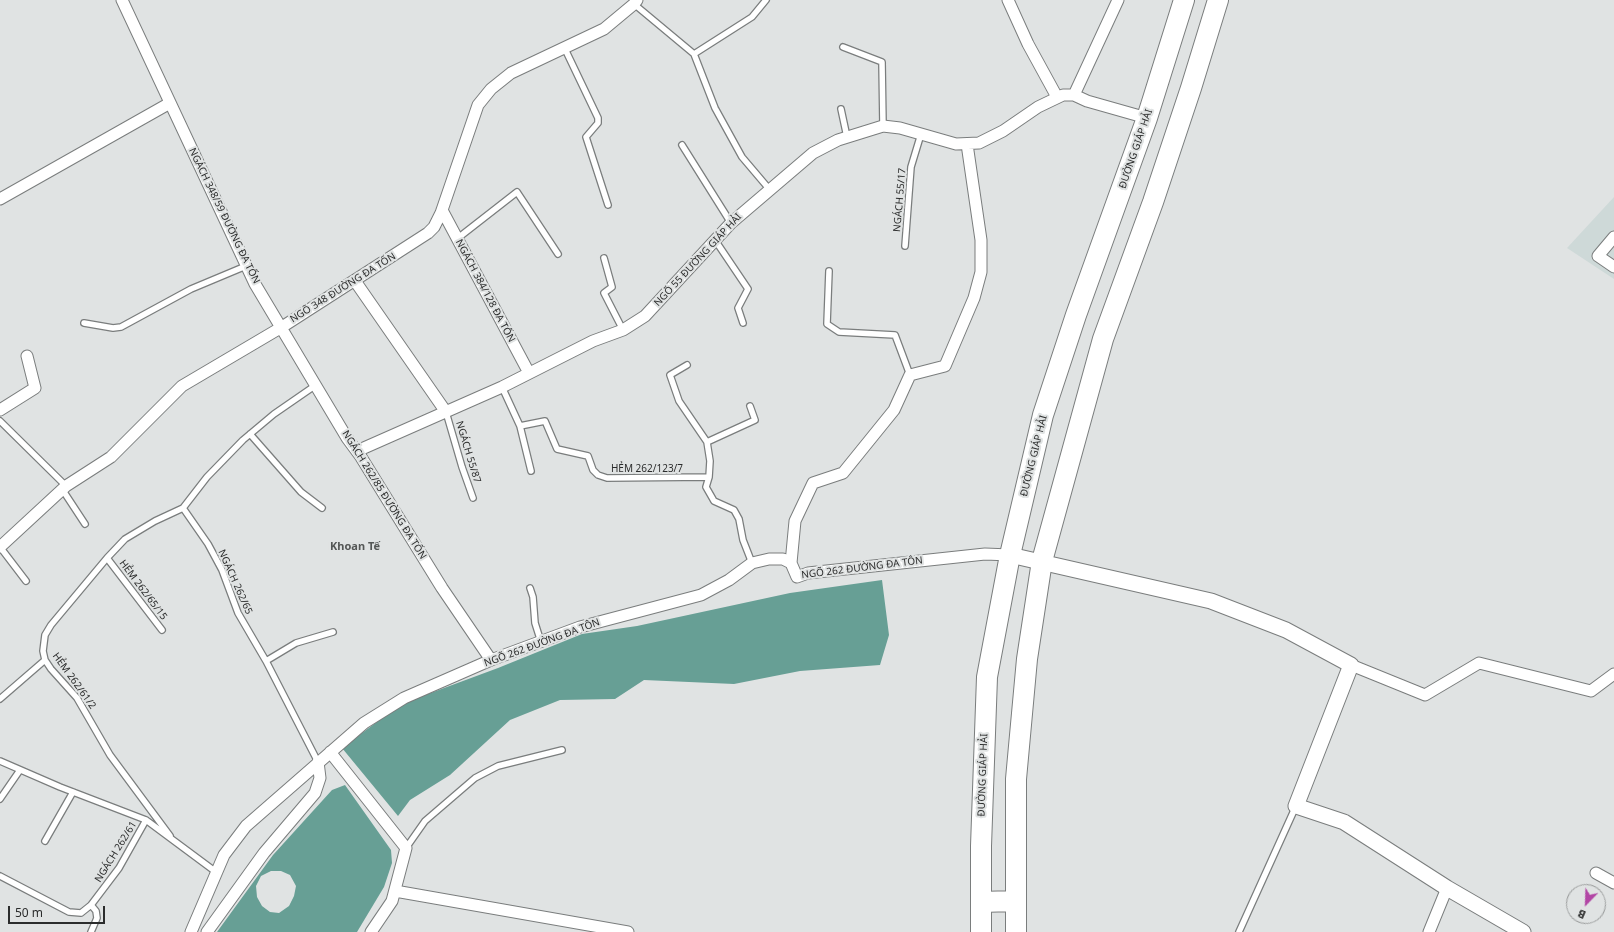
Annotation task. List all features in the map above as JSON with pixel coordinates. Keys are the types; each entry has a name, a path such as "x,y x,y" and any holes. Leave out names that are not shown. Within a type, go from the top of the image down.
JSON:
{"highway":[{"name":"ĐƯỜNG GIÁP HẢI","path":"981,932 981,846 987,677 1010,555 1043,415 1076,315 1147,118 1184,0"},
{"path":"1016,932 1014,901 1016,779 1027,659 1042,561 1103,339 1153,202 1218,0"},
{"path":"1174,31 1206,38"},
{"path":"1121,191 1153,202"},
{"path":"982,902 1014,901"}],"street":[{"name":"NGÁCH 348/59 ĐƯỜNG ĐA TỐN","path":"122,0 246,266 282,327"},
{"path":"1008,0 1028,44 1057,97"},
{"path":"1074,95 1118,0"},
{"name":"NGÕ 348 ĐƯỜNG ĐA TỐN","path":"0,547 64,487 111,457 182,386 282,327 428,233 434,227 442,210 478,105 491,89 511,73 565,49 604,29 636,2"},
{"name":"NGÕ 55 ĐƯỜNG GIÁP HẢI","path":"357,451 502,387 593,341 623,330 645,316 731,224 813,153 847,136 883,126 921,134 956,144 979,143 1057,97 1074,95 1087,101 1147,118"},
{"path":"0,199 170,103"},
{"path":"791,563 795,521 813,483 843,474 894,410 910,375 945,366 974,298 982,272 981,240 967,144"},
{"name":"NGÁCH 384/128 ĐA TỐN","path":"442,210 528,373"},
{"path":"1614,237 1598,256 1614,267"},
{"path":"355,281 446,412"},
{"name":"NGÁCH 262/85 ĐƯỜNG ĐA TỐN","path":"282,327 347,438 357,451 442,588 491,660"},
{"path":"0,410 35,388 27,356"},
{"name":"NGÕ 262 ĐƯỜNG ĐA TÔN","path":"191,932 216,872 234,840 246,826 364,723 404,698 491,660 580,627 701,595 729,580 752,563 769,559 783,559 791,563 797,577 808,573 985,554 1010,555"},
{"path":"1010,555 1042,561 1210,601 1286,630 1350,665 1425,695 1479,663 1592,691 1614,674"},
{"path":"1350,665 1296,806 1344,822 1446,888 1522,932"},
{"path":"330,752 406,848 395,891 390,904 371,932"},
{"path":"207,932 264,853 315,793 320,778 318,762"},
{"path":"1596,873 1614,883"},
{"path":"1429,932 1446,888"},
{"path":"395,891 628,932"}],"lane":[{"path":"694,54 752,17 766,0"},
{"path":"636,2 694,54 715,108 742,157 770,190"},
{"path":"843,47 882,62 883,126"},
{"path":"565,49 598,118 598,123 586,137 608,205"},
{"path":"841,109 847,136"},
{"name":"NGÁCH 55/17","path":"904,246 911,167 921,134"},
{"path":"682,145 731,224"},
{"path":"458,238 517,192 558,254"},
{"path":"715,240 748,289 738,308 743,323"},
{"path":"604,258 612,287 604,293 623,330"},
{"path":"84,323 113,328 121,327 191,289 246,266"},
{"path":"829,271 827,324 839,332 895,335 910,375"},
{"path":"687,365 670,375 679,400 707,442 710,461 709,477 706,487 714,501 734,510 739,518 743,540 752,563"},
{"path":"183,508 207,477 250,434 274,414 316,385"},
{"path":"502,387 520,426 531,471"},
{"path":"707,442 755,420 750,406"},
{"name":"NGÁCH 55/87","path":"446,412 462,467 473,498"},
{"path":"0,421 64,487 86,524"},
{"name":"HẺM 262/123/7","path":"520,426 545,422 557,449 588,456 593,470 598,475 607,478 709,477"},
{"path":"250,434 301,492 322,508"},
{"name":"HẺM 262/65/15","path":"162,630 107,558 125,539 155,521 183,508"},
{"name":"NGÁCH 262/65","path":"183,508 208,544 222,570 238,612 266,661 318,762"},
{"path":"0,547 26,581"},
{"name":"HẺM 262/61/2","path":"107,558 52,624 45,635 43,644 45,660 77,698 110,755 170,836"},
{"path":"530,588 533,597 535,622 541,642"},
{"path":"266,661 296,643 333,632"},
{"path":"0,698 45,660"},
{"path":"406,848 425,821 475,778 498,766 562,750"},
{"path":"0,761 73,792 146,820"},
{"path":"0,799 20,770"},
{"path":"45,841 73,792"},
{"path":"1239,932 1296,806"},
{"name":"NGÁCH 262/61","path":"0,876 69,912 81,913 92,905 120,868 146,820 170,836 216,872"},
{"path":"91,932 97,918 96,911 92,905"}],"shaded area":[{"path":"1614,197 1614,279 1567,248"},
{"path":"882,580 889,635 880,665 800,671 734,684 644,680 615,699 560,700 510,720 450,775 410,800 398,816 342,748 401,704 498,668 582,634 637,626 790,593"},
{"path":"345,785 391,850 392,863 384,887 357,932 217,932 273,855 332,790","holes":["271,871 281,871 290,875 296,886 294,896 289,906 279,913 270,912 262,906 257,897 256,886 261,876"]}],"district":[{"name":"Khoan Tế","path":"355,547"}]}
